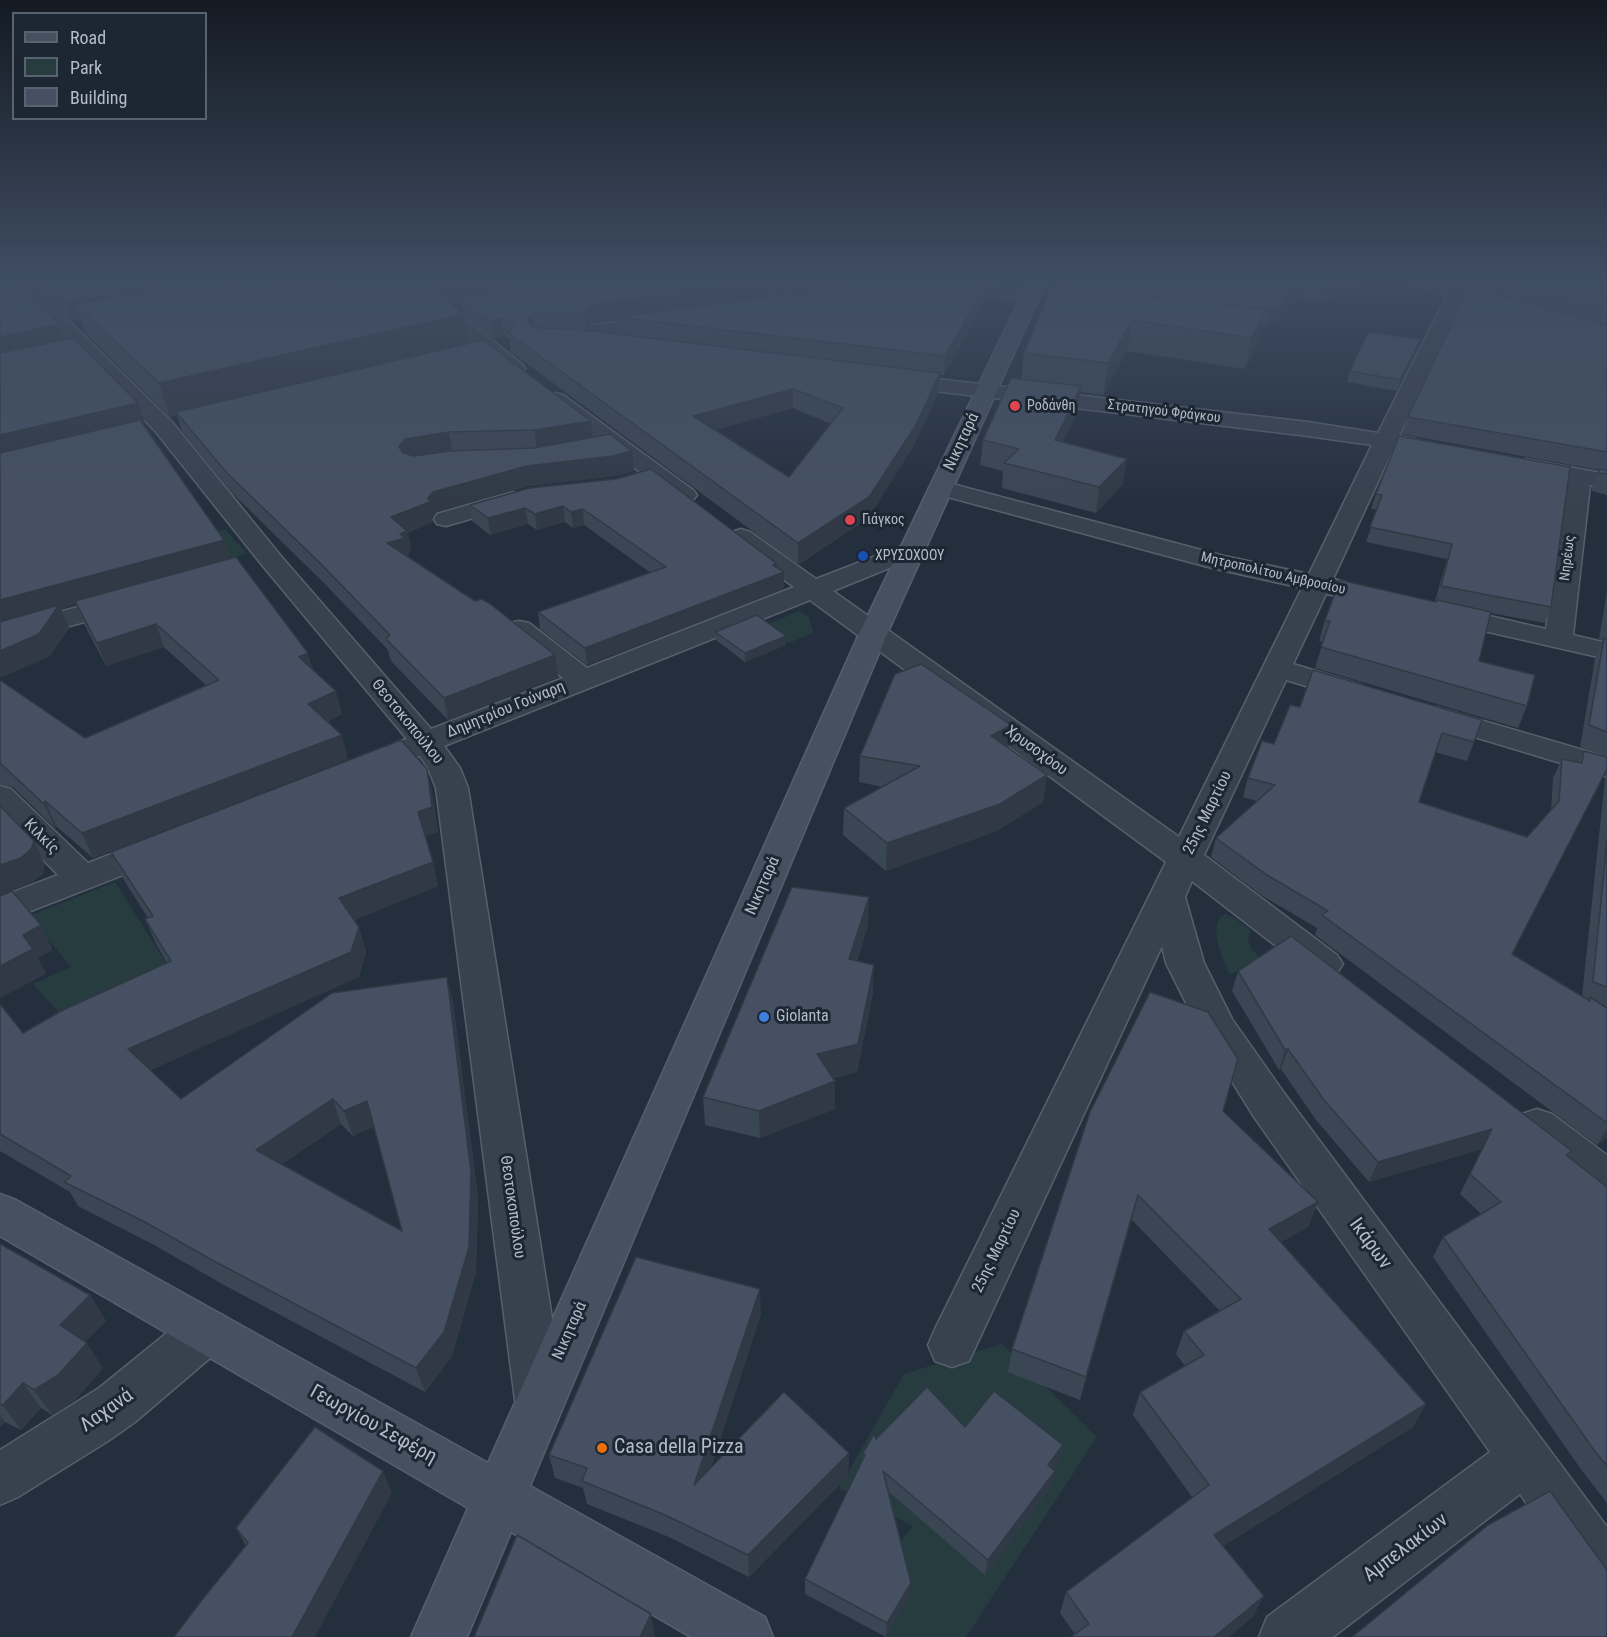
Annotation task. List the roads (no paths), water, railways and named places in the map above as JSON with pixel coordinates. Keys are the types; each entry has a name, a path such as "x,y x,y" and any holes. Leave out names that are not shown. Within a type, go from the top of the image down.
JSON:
{"street":[{"name":"Θεοτοκοπούλου","path":"93,356 164,427 260,563 426,742 444,768 452,788 540,1400"},
{"name":"Χρυσοχόου","path":"518,356 602,447 656,474 873,634 1177,878 1345,980"},
{"name":"Νικηταρά","path":"439,1637 498,1495 873,634 1002,356"},
{"name":"25ης Μαρτίου","path":"952,1345 1426,356"},
{"name":"Στρατηγού Φράγκου","path":"867,376 1431,448"},
{"path":"1510,463 1607,481"},
{"path":"627,482 656,474"},
{"name":"Νηρέως","path":"1558,640 1579,476"},
{"name":"Μητροπολίτου Αμβροσίου","path":"941,488 1221,563 1363,594"},
{"path":"446,519 530,495"},
{"name":"Δημητρίου Γούναρη","path":"382,760 912,550"},
{"path":"0,637 147,596"},
{"path":"1421,608 1607,651"},
{"path":"506,619 584,680"},
{"path":"1277,668 1379,699"},
{"path":"1414,709 1607,767"},
{"name":"Κιλκίς","path":"0,796 82,878"},
{"path":"0,911 182,839"},
{"name":"Ικάρων","path":"1177,878 1185,963 1217,1027 1269,1105 1607,1572"},
{"path":"1513,1108 1607,1179"},
{"name":"Γεωργίου Σεφέρη","path":"0,1213 745,1637"},
{"name":"Λαχανά","path":"0,1479 90,1425 206,1331"},
{"name":"Αμπελακίων","path":"1287,1637 1525,1458"}],"place":[{"name":"Ροδάνθη","path":"1015,406"},
{"name":"Γιάγκος","path":"850,520"},
{"name":"ΧΡΥΣΟΧΟΟΥ","path":"863,556"},
{"name":"Giolanta","path":"764,1017"},
{"name":"Casa della Pizza","path":"602,1448"}]}
